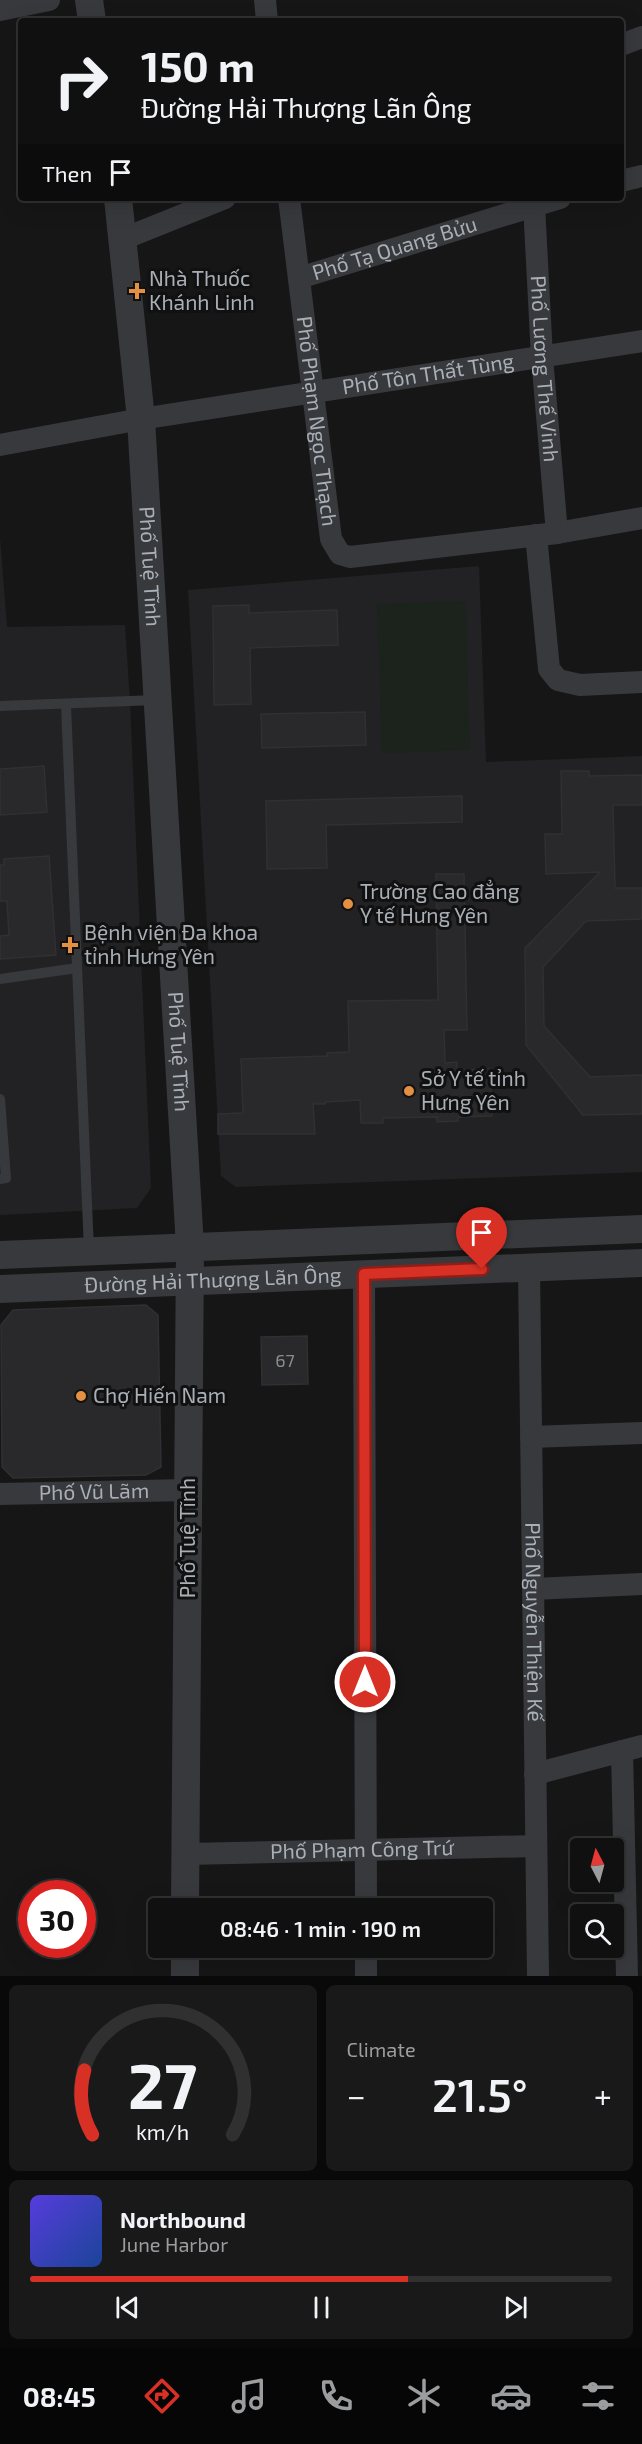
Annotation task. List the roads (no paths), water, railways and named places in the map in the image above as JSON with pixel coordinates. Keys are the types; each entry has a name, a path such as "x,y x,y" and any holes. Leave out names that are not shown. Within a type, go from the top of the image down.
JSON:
{"street":[{"path":"0,10 50,0"},
{"path":"89,0 92,18"},
{"path":"265,0 267,18"},
{"path":"624,44 642,37"},
{"path":"624,180 642,176"},
{"name":"Phố Tuệ Tĩnh","path":"118,201 141,419 190,1247 185,1898"},
{"path":"123,239 218,201"},
{"name":"Phố Phạm Ngọc Thạch","path":"289,201 331,539 340,554 350,557 546,534 642,518"},
{"name":"Phố Tạ Quang Bửu","path":"299,278 549,201"},
{"name":"Phố Lương Thế Vinh","path":"534,205 542,357 549,669 558,680 580,685 642,682"},
{"name":"Phố Tôn Thất Tùng","path":"0,445 141,419 642,341"},
{"name":"Đường Hải Thượng Lãn Ông","path":"0,1255 642,1228"},
{"name":"Đường Hải Thượng Lãn Ông","path":"0,1289 642,1263"},
{"name":"Phố Nguyễn Thiện Kế","path":"529,1268 538,1976"},
{"path":"364,1274 366,1898"},
{"path":"531,1437 642,1433"},
{"name":"Phố Vũ Lãm","path":"0,1494 188,1490"},
{"path":"533,1589 642,1584"},
{"path":"535,1774 632,1749 627,1976"},
{"name":"Phố Phạm Công Trứ","path":"186,1854 536,1846"},
{"path":"185,1958 185,1976"},
{"path":"366,1958 366,1976"}],"lane":[{"path":"0,706 157,700"},
{"path":"66,705 89,1251"},
{"path":"0,979 77,968"},
{"path":"0,1099 6,1178 0,1179"}],"place":[{"name":"Nhà Thuốc Khánh Linh","path":"137,291"},
{"name":"Trường Cao đẳng Y tế Hưng Yên","path":"348,904"},
{"name":"Bệnh viện Đa khoa tỉnh Hưng Yên","path":"70,945"},
{"name":"Sở Y tế tỉnh Hưng Yên","path":"409,1091"},
{"name":"Chợ Hiến Nam","path":"81,1396"}]}
